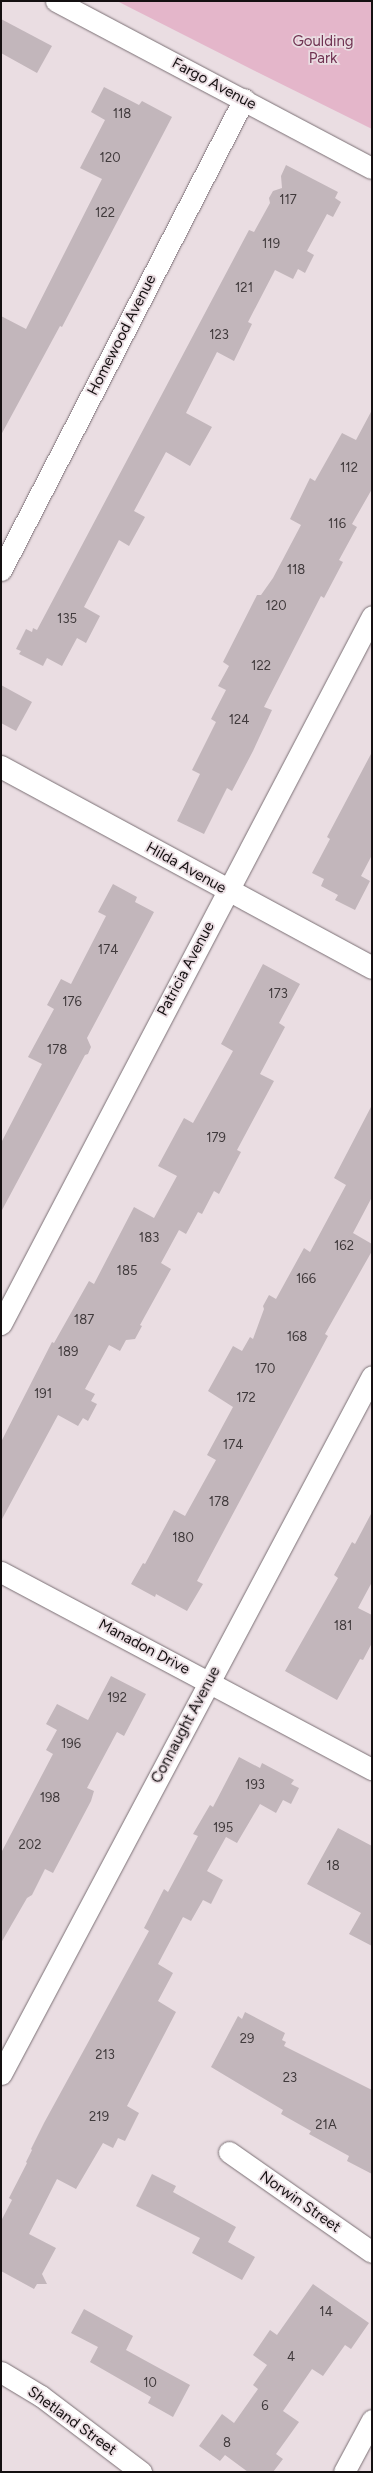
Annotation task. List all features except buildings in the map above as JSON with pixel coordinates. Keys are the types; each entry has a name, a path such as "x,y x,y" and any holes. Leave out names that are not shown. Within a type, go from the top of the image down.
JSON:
{"street":[{"name":"Fargo Avenue","path":"56,1 372,168"},
{"name":"Homewood Avenue","path":"1,570 244,99"},
{"name":"Patricia Avenue","path":"1,1324 372,616"},
{"name":"Hilda Avenue","path":"1,767 227,891 372,968"},
{"name":"Connaught Avenue","path":"1,2074 372,1376"},
{"name":"Manadon Drive","path":"1,1572 372,1769"},
{"name":"Norwin Street","path":"229,2152 372,2252"},
{"name":"Shetland Street","path":"1,2372 41,2396 141,2472"},
{"path":"344,2472 372,2420"}],"green space":[{"name":"Goulding Park","path":"117,1 372,1 372,129 255,71"}]}
